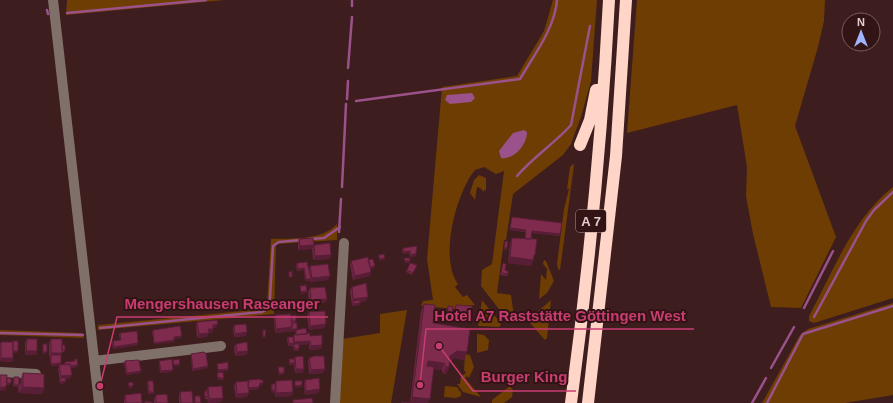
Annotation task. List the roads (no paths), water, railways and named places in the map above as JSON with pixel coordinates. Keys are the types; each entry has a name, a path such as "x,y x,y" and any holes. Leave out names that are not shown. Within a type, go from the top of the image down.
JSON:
{"highway":[{"name":"A 7","path":"571,403 584,304 609,0"},
{"name":"A 7","path":"588,403 616,156 626,0"},
{"path":"580,145 590,120 607,38"}],"street":[{"path":"53,0 99,403"},
{"path":"335,403 344,242"},
{"path":"94,360 221,346"},
{"path":"0,372 43,374"}],"waterway":[{"path":"67,13 206,0"},
{"path":"352,0 352,6"},
{"path":"356,101 520,79 548,31 557,0"},
{"path":"47,10 48,14"},
{"path":"348,68 352,17"},
{"path":"517,176 571,125 590,26"},
{"path":"347,99 348,81"},
{"path":"342,187 346,104"},
{"path":"814,317 866,221 874,210 893,192"},
{"path":"339,232 341,199"},
{"path":"310,239 324,238 340,227"},
{"path":"100,328 262,312 266,310 270,298 273,246 279,242 301,240"},
{"path":"804,308 833,251"},
{"path":"767,403 803,334 893,306"},
{"path":"771,368 794,327"},
{"path":"0,333 83,335"},
{"path":"752,403 766,378"}],"place":[{"name":"Burger King","path":"439,346"},
{"name":"Hotel A7 Raststätte Göttingen West","path":"420,385"},
{"name":"Mengershausen Raseanger","path":"100,386"}]}
